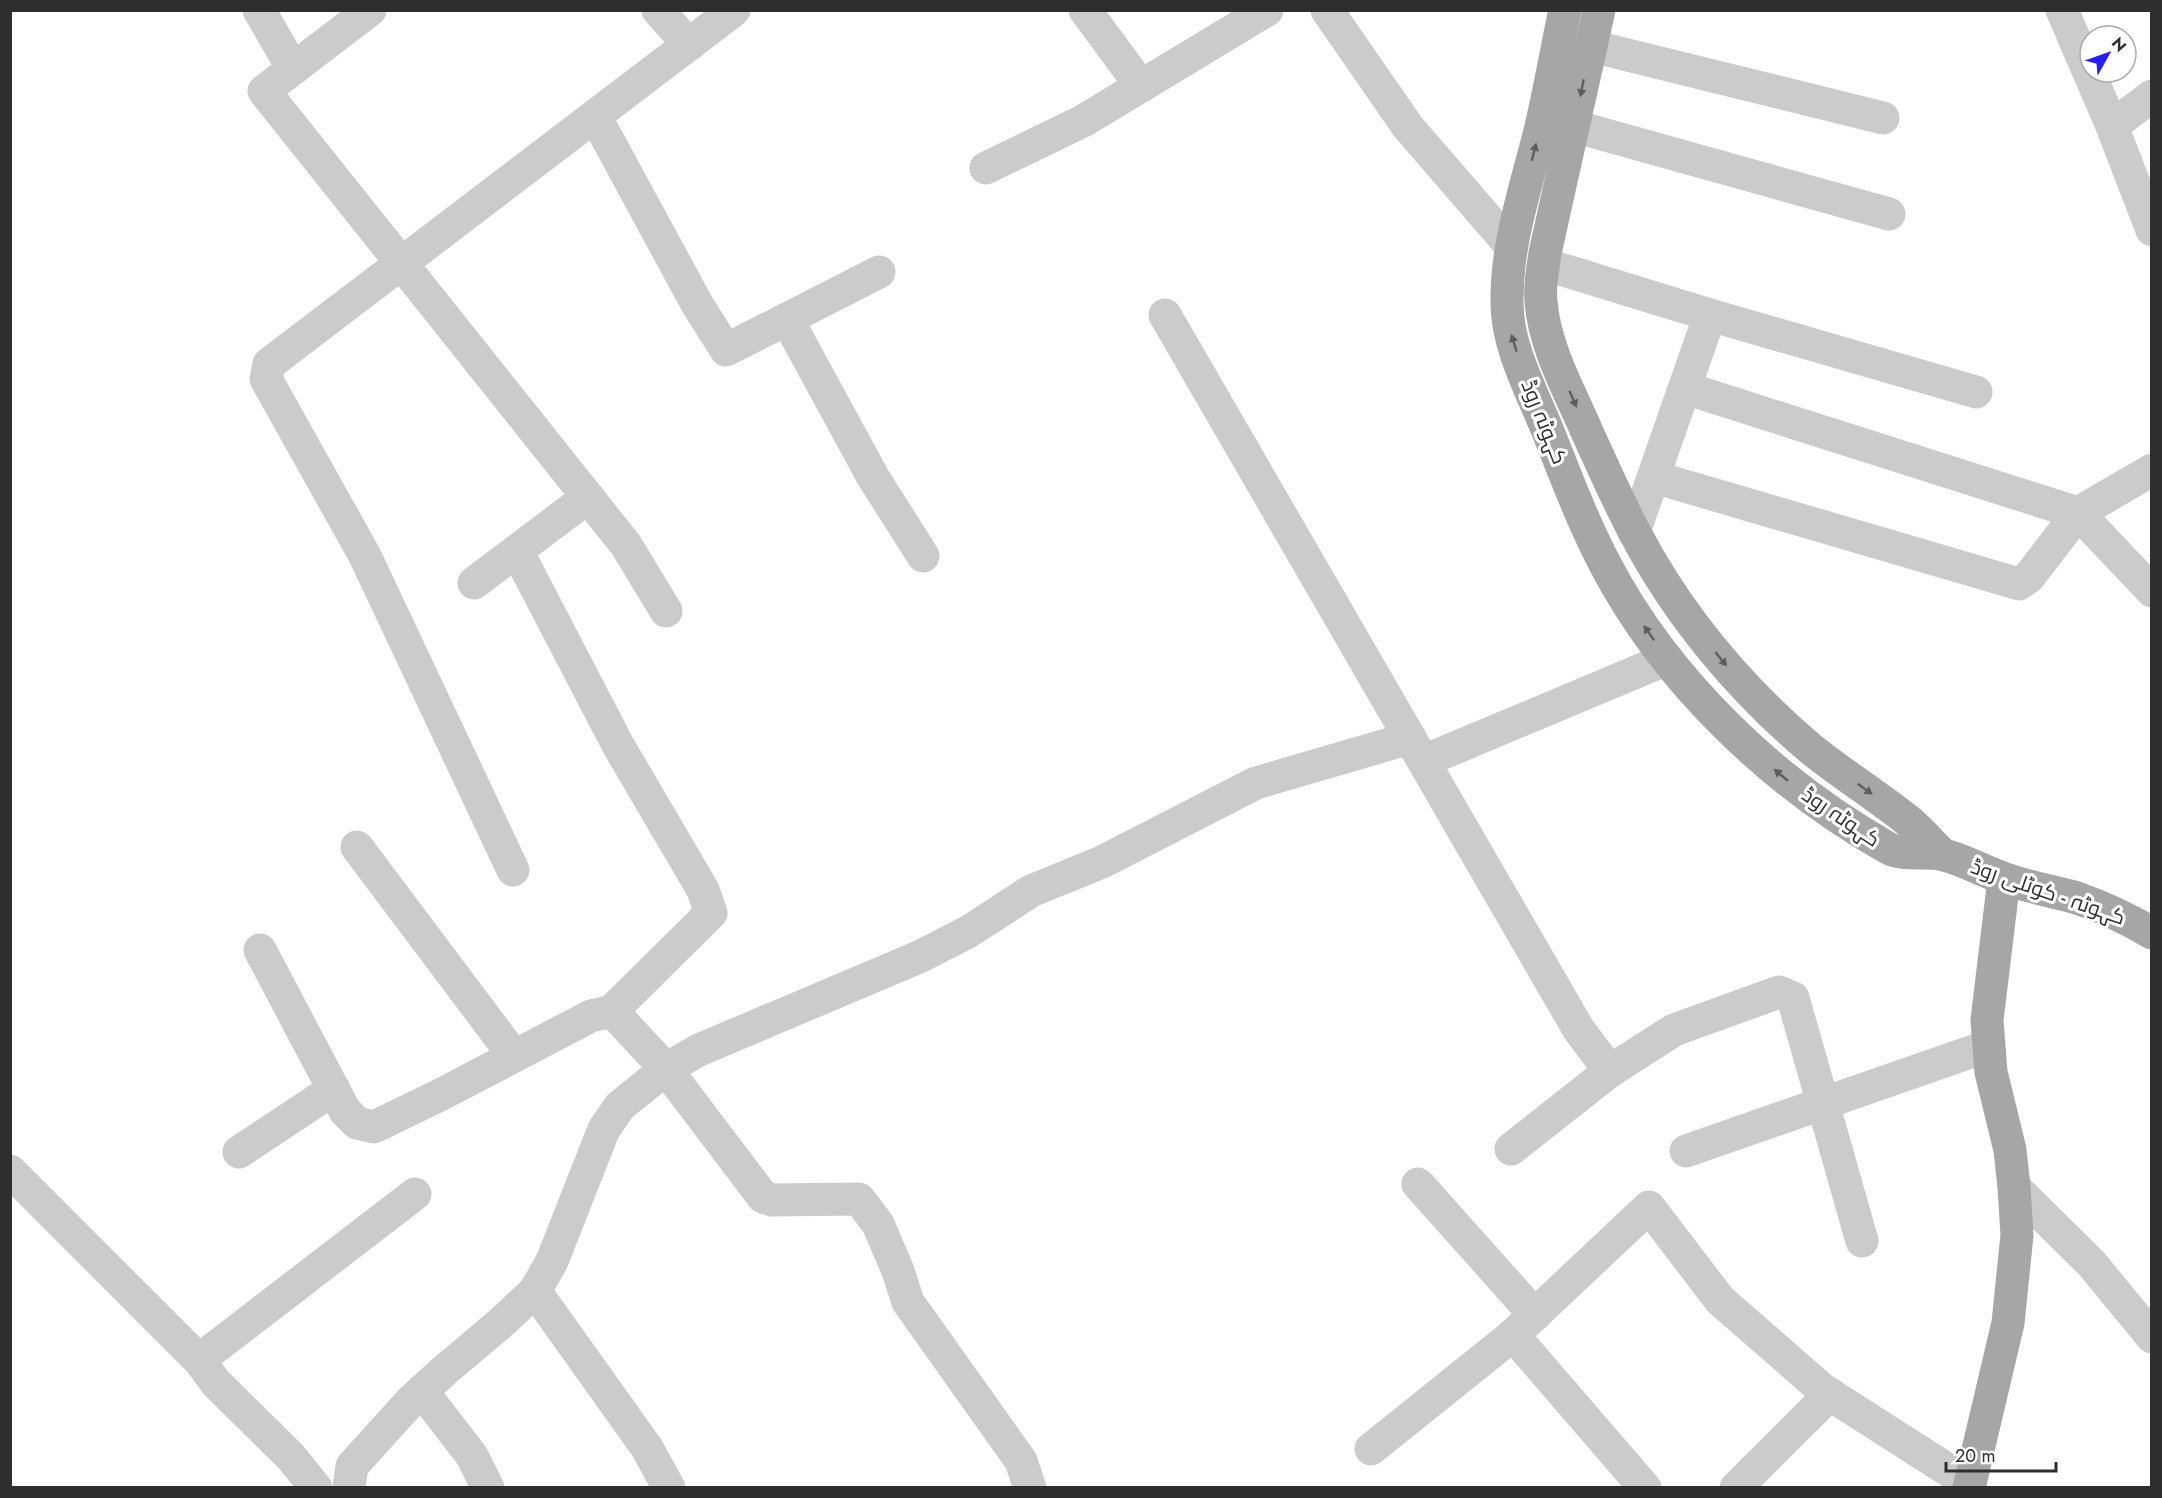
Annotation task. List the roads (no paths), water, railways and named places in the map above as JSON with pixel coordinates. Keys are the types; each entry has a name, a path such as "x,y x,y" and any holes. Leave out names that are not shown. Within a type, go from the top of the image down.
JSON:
{"main road":[{"name":"کہوٹہ روڈ","path":"1565,10 1543,117 1511,246 1506,305 1510,330 1521,364 1568,482 1605,564 1631,607 1667,659 1701,699 1744,743 1821,805 1892,851 1942,854"},
{"name":"کہوٹہ روڈ","path":"1599,10 1544,264 1540,301 1544,325 1555,359 1634,532 1662,579 1698,631 1772,714 1812,749 1907,820 1942,854"},
{"name":"کہوٹہ - کوٹلی روڈ","path":"1942,854 2004,879 2079,899 2131,920 2151,933"},
{"path":"1970,1486 2008,1323 2017,1235 2010,1150 1991,1072 1987,1020 2004,879"}],"street":[{"path":"259,10 293,69"},
{"path":"370,10 264,91 626,545 666,611"},
{"path":"657,10 689,45"},
{"path":"513,870 365,556 266,379 269,364 734,10"},
{"path":"1085,10 1141,86"},
{"path":"986,168 1083,121 1267,10"},
{"path":"1327,10 1408,127 1511,246"},
{"path":"2062,10 2112,126 2151,230"},
{"path":"1591,46 1883,118"},
{"path":"2112,126 2151,96"},
{"path":"595,116 697,304 726,350 879,272"},
{"path":"1543,117 1889,214"},
{"path":"1544,264 1976,392"},
{"path":"1165,315 1579,1030 1610,1071"},
{"path":"1634,532 1710,315"},
{"path":"787,319 873,477 923,556"},
{"path":"1685,388 2078,513 2151,591"},
{"path":"1654,477 2019,584 2029,577 2078,513 2151,470"},
{"path":"474,583 588,497"},
{"path":"260,950 345,1111 357,1124 374,1126 591,1016 612,1011 711,913 703,890 618,745 517,551"},
{"path":"349,1488 352,1466 422,1391 535,1290 552,1261 604,1129 620,1106 666,1069 699,1050 919,957 968,932 1032,891 1102,862 1256,783 1417,749 1667,659"},
{"path":"357,847 514,1056"},
{"path":"1511,1149 1610,1071 1674,1030 1779,992 1793,998 1862,1241"},
{"path":"612,1011 666,1069 763,1197 772,1200 860,1199 878,1224 908,1302 1021,1461 1030,1488"},
{"path":"1686,1151 1988,1046"},
{"path":"239,1152 334,1089"},
{"path":"10,1171 200,1360 216,1383 291,1457 316,1488"},
{"path":"1418,1184 1645,1488"},
{"path":"2014,1187 2092,1264 2151,1337"},
{"path":"200,1360 415,1194"},
{"path":"1371,1449 1524,1325 1649,1207 1720,1300 1830,1394 1970,1486"},
{"path":"535,1290 647,1448 669,1488"},
{"path":"422,1391 472,1456 488,1488"},
{"path":"1736,1488 1830,1394"}]}
